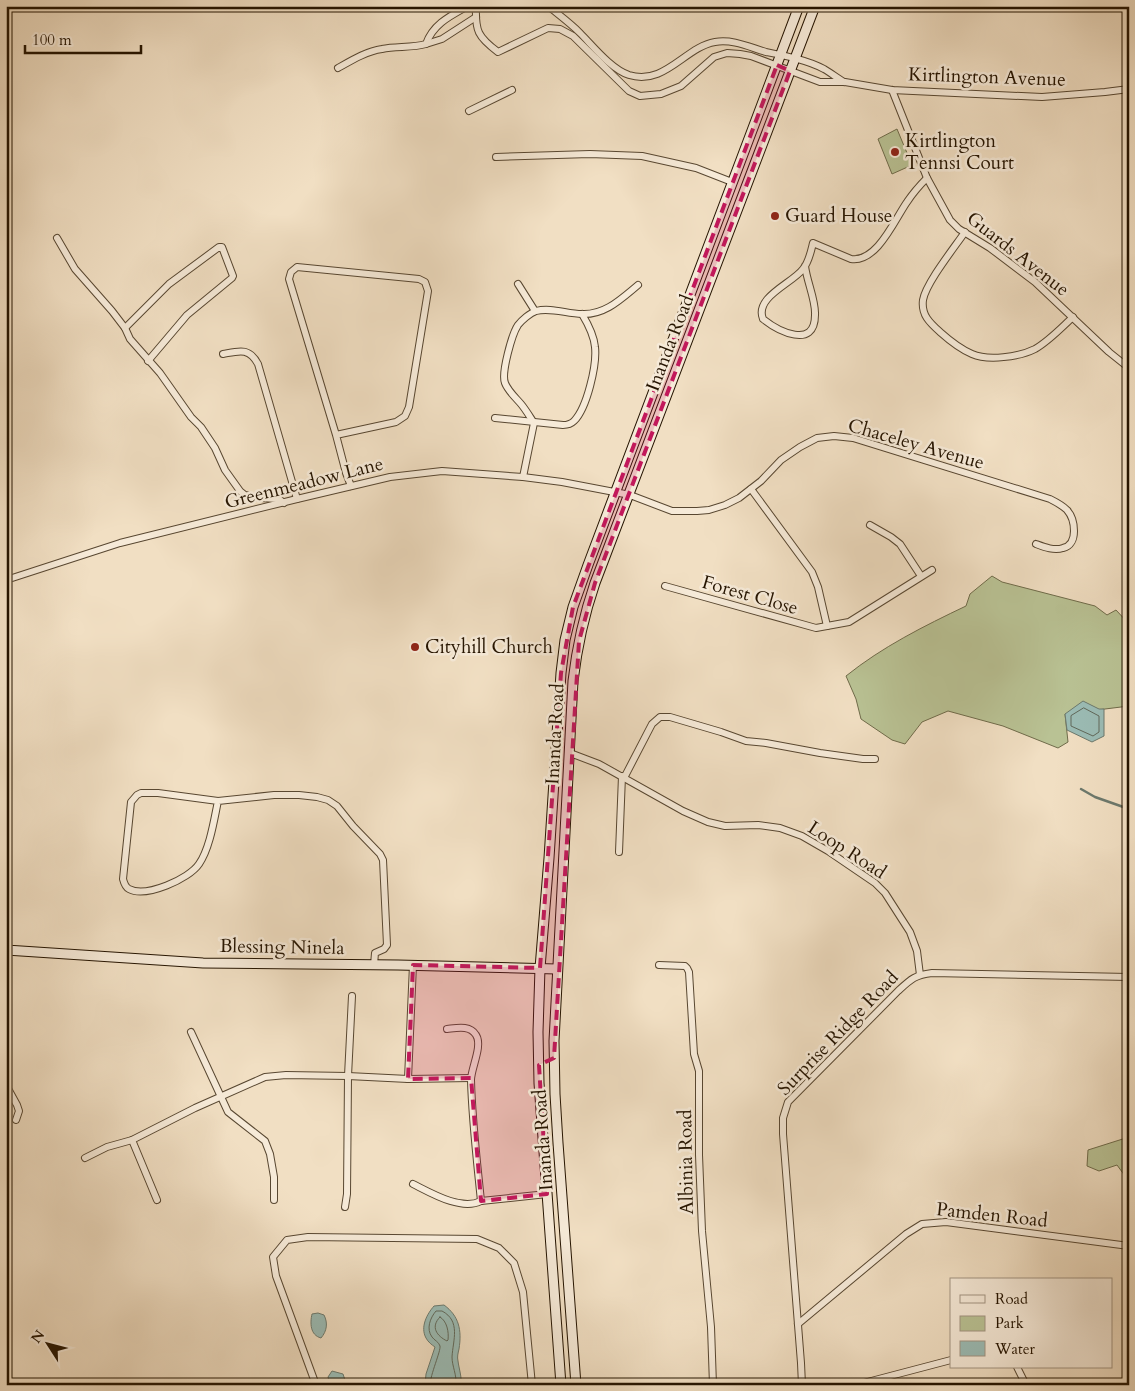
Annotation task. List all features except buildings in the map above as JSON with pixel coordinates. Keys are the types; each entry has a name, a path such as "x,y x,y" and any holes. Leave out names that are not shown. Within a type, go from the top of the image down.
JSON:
{"main road":[{"name":"Inanda Road","path":"561,1385 539,1065 540,968 565,640 580,587 799,6"},
{"name":"Inanda Road","path":"576,1385 558,1142 554,1058 573,681 580,634 586,609 596,582 815,6"},
{"path":"549,858 554,849 557,828 566,826"},
{"name":"Blessing Ninela","path":"6,950 203,963 413,965 557,969"},
{"path":"539,1065 546,1060 554,1058"}],"street":[{"path":"426,44 429,34 437,26 468,6"},
{"path":"338,68 370,51 401,46 418,46 442,40 476,17 476,6"},
{"name":"Kirtlington Avenue","path":"548,6 569,22 616,68 628,75 642,77 662,72 702,47 713,42 728,41 781,54 823,69 845,82"},
{"name":"Kirtlington Avenue","path":"476,17 478,32 484,42 498,52 548,28 560,29 572,36 629,91 640,96 662,94 681,86 714,57 727,53 751,56 820,82 845,82 892,90 1042,97 1129,89"},
{"path":"469,111 512,90"},
{"name":"Guards Avenue","path":"892,90 928,178 950,220 1014,264 1073,316 1109,352 1129,368"},
{"path":"496,157 590,154 642,156 696,168 732,182"},
{"path":"806,266 767,300 761,313 766,322 793,335 800,336 807,334 814,322 814,307 806,266 813,243 851,259 856,260 864,257 885,239 908,200 928,178"},
{"path":"965,232 930,284 924,298 924,311 927,320 947,338 977,356 1017,355 1036,348 1054,335 1073,316"},
{"path":"58,238 75,269 112,311 125,328 130,339 160,373 202,428 215,448 225,470 240,491 246,495 259,498 279,499 284,503"},
{"path":"125,328 169,284 219,247 222,247 233,276 232,278 187,316 148,361"},
{"path":"336,435 396,422 405,416 409,407 428,291 425,282 419,279 297,267 291,272 289,279 351,486"},
{"path":"518,284 535,311"},
{"path":"523,477 534,423 507,387 503,374 516,328 535,311 547,310 582,314 601,311 609,308 638,285"},
{"path":"495,418 563,425 570,424 575,420 585,402 593,370 595,346 592,333 582,314"},
{"path":"223,354 242,351 248,352 255,358 297,499"},
{"name":"Chaceley Avenue","path":"616,493 630,495 672,511 697,512 718,508 725,506 752,489 786,456 808,442 817,438 834,436 853,438 1040,496 1060,504 1068,512 1072,520 1074,530 1071,542 1066,548 1047,548 1036,544"},
{"name":"Greenmeadow Lane","path":"6,580 120,543 390,477 442,471 523,477 579,485 616,493"},
{"path":"752,489 812,572 818,587 827,626"},
{"path":"870,525 900,544 921,576"},
{"name":"Forest Close","path":"664,586 812,628 843,624 854,620 932,570"},
{"path":"619,852 623,777 652,724 656,719 664,716 678,718 746,741 862,759 875,759"},
{"name":"Loop Road","path":"570,753 599,764 683,811 708,822 725,826 758,825 780,828 802,836 828,852 875,883 885,893 910,932 917,951 920,974"},
{"path":"218,801 204,854 193,871 179,880 154,889 136,891 129,889 125,885 123,880 129,813 131,802 137,795 142,793 158,793 218,801 310,795 328,800 337,806 380,854 383,860 387,945 375,953 374,965"},
{"path":"408,1079 413,965"},
{"name":"Albinia Road","path":"659,965 685,966 689,972 694,1054 699,1071 699,1155 702,1231 711,1327 713,1385"},
{"name":"Surprise Ridge Road","path":"802,1385 783,1134 784,1112 788,1102 898,991 920,974 1129,977"},
{"path":"345,1207 347,1194 348,1076 352,996"},
{"path":"448,1029 466,1028 473,1031 477,1036 478,1047 471,1078 481,1201"},
{"path":"191,1032 228,1112 264,1142 270,1154 274,1177 274,1200"},
{"path":"86,1158 107,1147 132,1140 221,1096 265,1077 471,1078"},
{"path":"6,1085 17,1105 19,1112 16,1120"},
{"path":"132,1140 157,1200"},
{"path":"413,1184 442,1198 466,1204 547,1194"},
{"name":"Pamden Road","path":"798,1324 893,1244 922,1224 946,1222 1129,1246"},
{"path":"316,1385 276,1276 273,1257 287,1240 308,1237 477,1239 499,1248 514,1263 523,1292 532,1385"},
{"path":"856,1385 950,1360"},
{"path":"1018,1368 1026,1385"}],"highlighted area":[{"path":"777,65 790,71 595,583 579,641 554,1058 539,1065 547,1194 481,1201 471,1078 408,1079 413,965 540,968 561,673 573,607"}],"green space":[{"name":"Kirtlington Tennsi Court","path":"897,129 912,165 892,174 878,139"},
{"path":"992,576 1002,582 1095,606 1107,615 1116,610 1129,624 1129,706 1065,714 1068,742 1058,748 1003,726 948,711 922,722 905,744 892,740 861,719 856,699 846,676 889,646 966,606 970,594"},
{"path":"1129,1137 1129,1176 1125,1176 1117,1165 1099,1171 1087,1166 1088,1150"}],"water":[{"path":"1083,701 1099,709 1104,709 1104,736 1092,742 1067,730 1065,714"},
{"path":"444,1305 453,1314 460,1330 458,1358 461,1385 425,1385 426,1374 435,1347 424,1334 424,1325 434,1306"},
{"path":"312,1314 324,1315 326,1321 326,1330 321,1338 315,1334 311,1325"},
{"path":"332,1371 343,1374 345,1380 343,1385 330,1385 328,1377"}],"waterway":[{"path":"1081,789 1095,797 1129,809"}],"place":[{"name":"Kirtlington Tennsi Court","path":"895,152"},
{"name":"Guard House","path":"775,216"},
{"name":"Cityhill Church","path":"415,647"}]}
